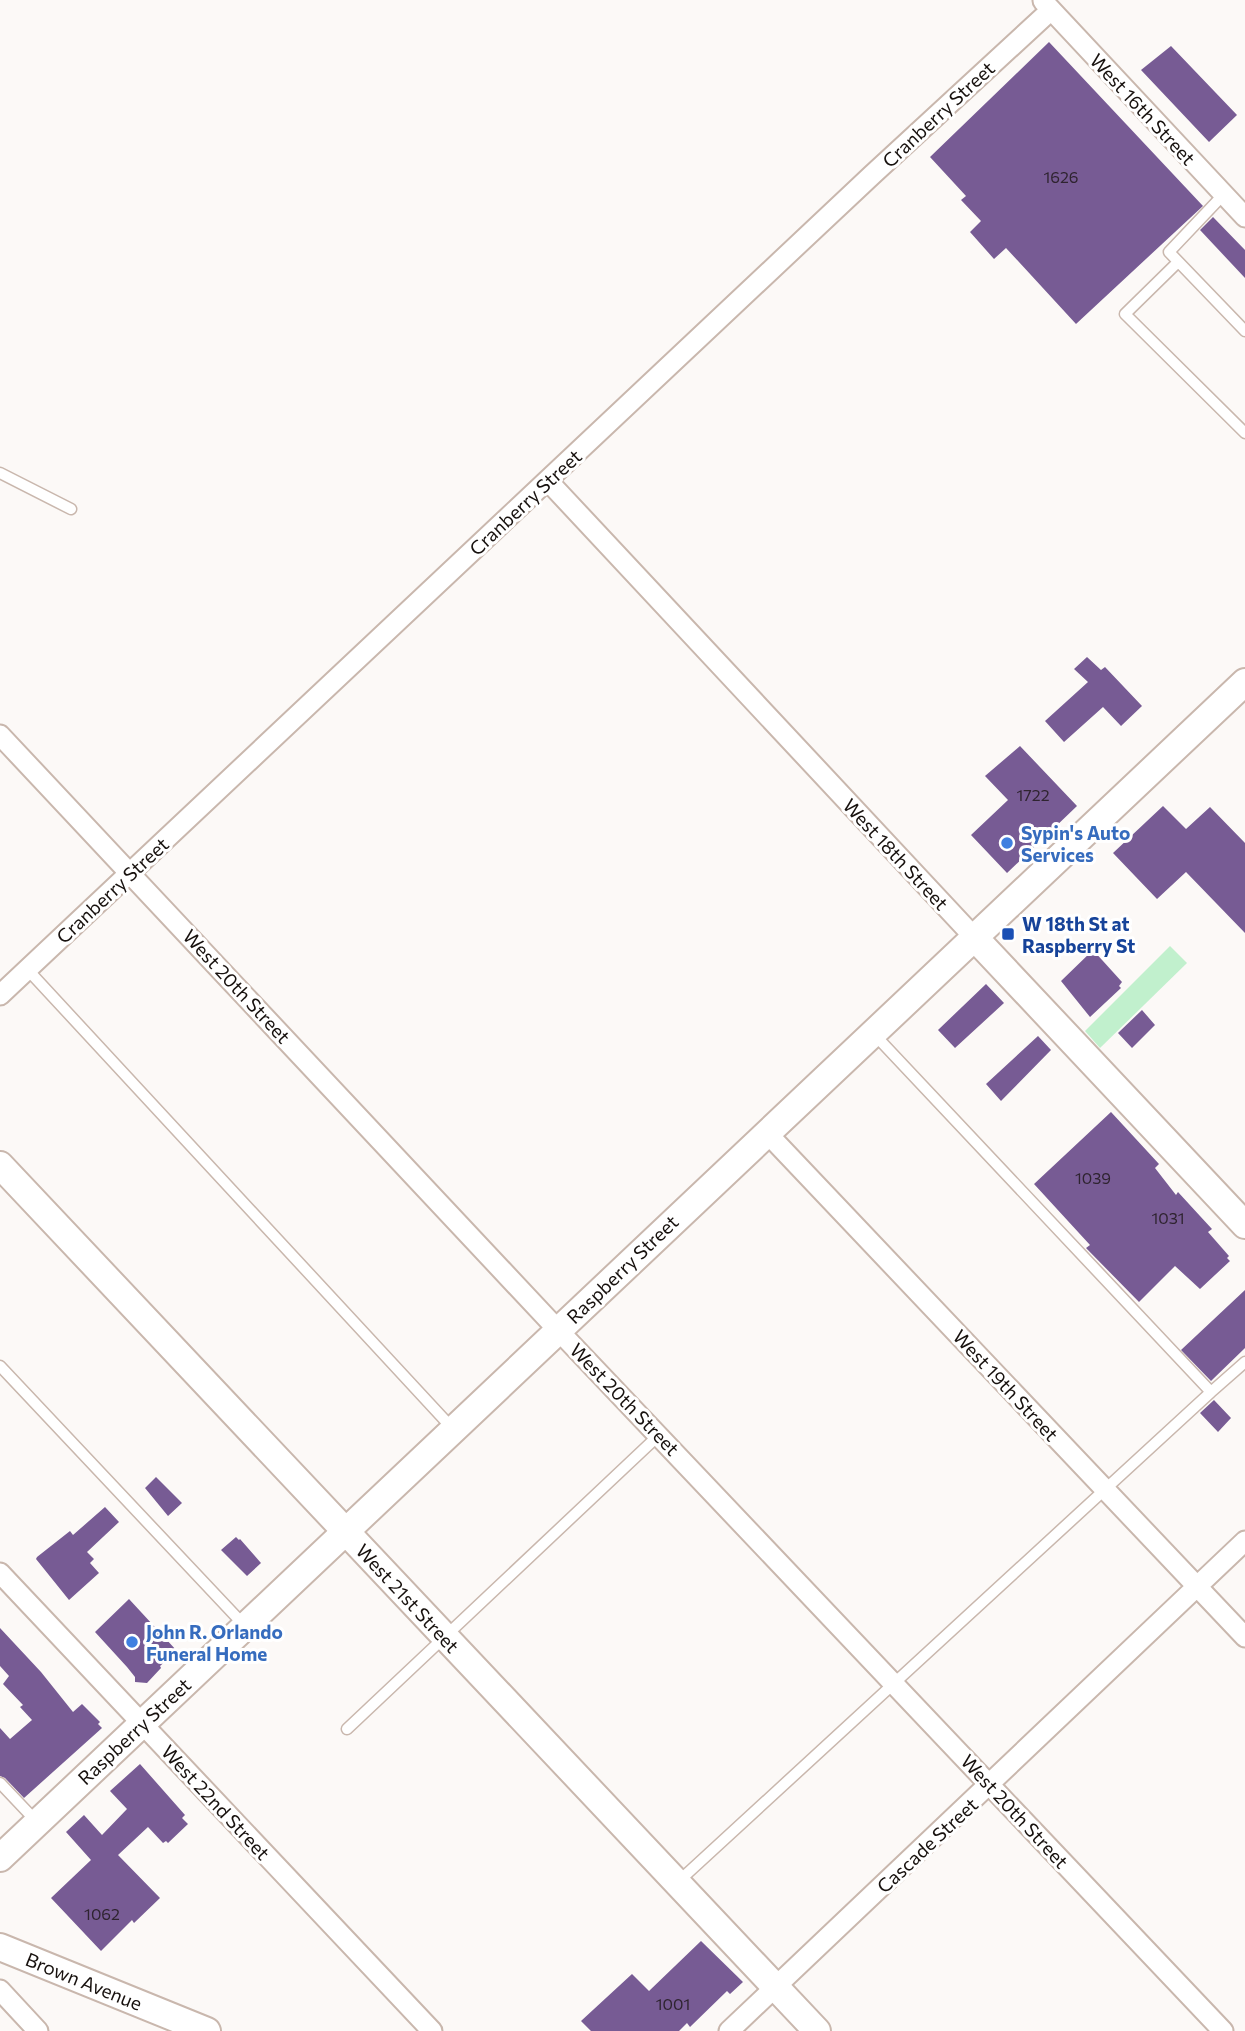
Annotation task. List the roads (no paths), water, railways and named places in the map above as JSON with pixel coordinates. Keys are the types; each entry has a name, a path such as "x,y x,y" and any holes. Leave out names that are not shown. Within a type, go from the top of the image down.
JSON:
{"street":[{"name":"West 16th Street","path":"1047,5 1245,217"},
{"name":"Cranberry Street","path":"0,995 548,481 1047,5"},
{"name":"West 18th Street","path":"548,481 1245,1225"},
{"name":"Raspberry Street","path":"0,1858 1245,682"},
{"name":"West 20th Street","path":"0,735 558,1330 1223,2031"},
{"name":"West 19th Street","path":"767,1133 1245,1637"},
{"name":"West 21st Street","path":"0,1165 817,2031"},
{"name":"Cascade Street","path":"729,2031 1245,1541"},
{"name":"West 22nd Street","path":"0,1573 432,2031"},
{"name":"Brown Avenue","path":"0,1947 207,2031"},
{"path":"0,1990 38,2031"}],"lane":[{"path":"1224,194 1168,252 1245,331"},
{"path":"1177,262 1125,314 1245,433"},
{"path":"0,473 71,509"},
{"path":"28,970 453,1430"},
{"path":"873,1033 1212,1392"},
{"path":"677,1883 1104,1488 1245,1362"},
{"path":"0,1366 245,1626"},
{"path":"347,1729 659,1435"},
{"path":"0,1783 37,1823"}],"place":[{"name":"Sypin's Auto Services","path":"1007,843"},
{"name":"W 18th St at Raspberry St","path":"1008,934"},
{"name":"John R. Orlando Funeral Home","path":"132,1642"}]}
